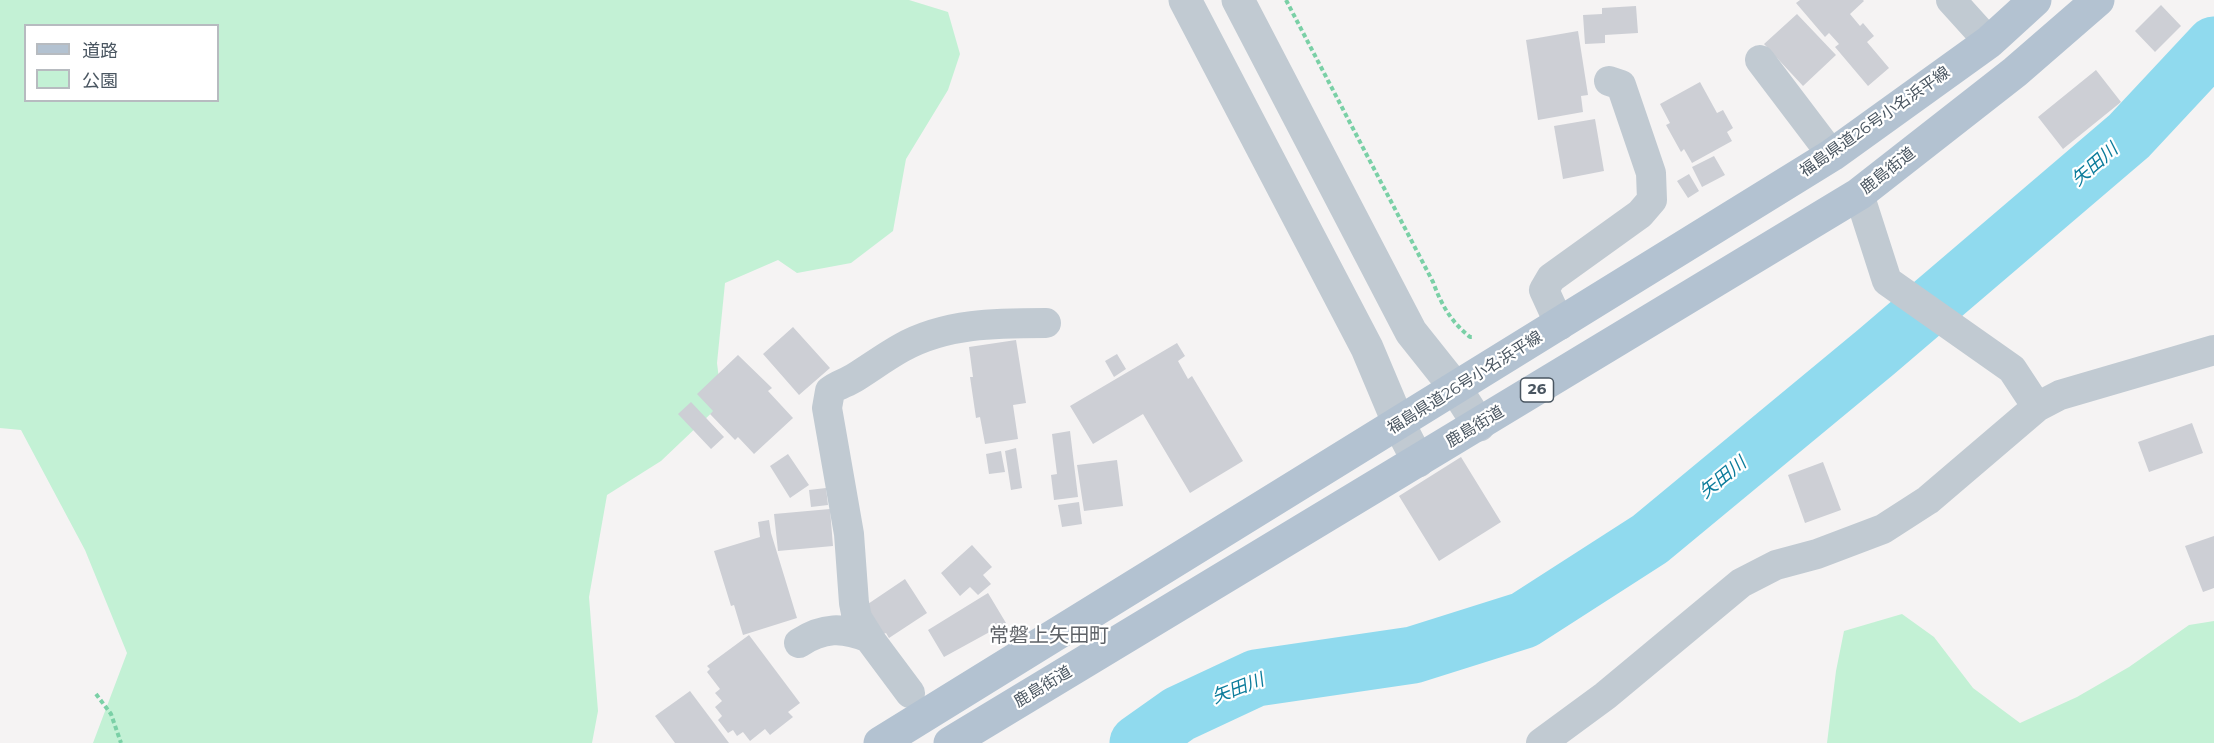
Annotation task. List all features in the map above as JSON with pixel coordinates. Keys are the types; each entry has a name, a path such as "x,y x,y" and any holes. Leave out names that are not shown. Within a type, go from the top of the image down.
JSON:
{"main road":[{"name":"福島県道26号小名浜平線","path":"880,743 1399,424 1454,386 1560,325 1832,155 1989,42 2035,0"},
{"name":"鹿島街道","path":"961,740 1418,460 1859,194 2015,72 2098,0"}],"street":[{"path":"1185,0 1367,348 1399,424 1418,460"},
{"path":"1238,0 1412,332 1454,386 1479,425"},
{"path":"1951,0 1989,42"},
{"path":"1760,60 1832,155"},
{"path":"1560,325 1544,290 1551,278 1640,214 1652,200 1651,173 1621,85 1609,81"},
{"path":"1859,194 1887,281 2012,369 2037,406"},
{"path":"863,628 854,603 849,534 828,408 830,391 902,347 924,338 963,327 1006,323 1046,323"},
{"path":"1541,743 1605,696 1742,583 1776,565 1817,554 1883,529 1928,500 2037,406 2060,395 2214,350"},
{"path":"833,376 859,367 873,366"},
{"path":"812,429 838,474"},
{"path":"832,576 846,610 863,628 910,693"},
{"path":"799,643 812,634 824,631 852,631 863,628"}],"path":[{"path":"1286,0 1433,282 1442,305 1458,327 1470,337 1481,336"},
{"path":"96,694 111,714 121,743"}],"green space":[{"path":"0,0 909,0 948,12 960,54 948,90 906,159 893,231 851,263 797,273 778,260 725,283 717,363 722,403 661,461 607,495 589,597 598,711 592,743 93,743 127,653 85,550 21,430 0,428"},
{"path":"1902,614 1934,637 1973,688 2020,723 2077,697 2129,667 2189,625 2214,621 2214,743 1827,743 1836,671 1844,631"}],"building":[{"path":"1800,0 1863,0 1850,14 1860,26 1863,23 1874,36 1867,42 1889,68 1868,86 1835,47 1839,44 1829,33 1825,37 1796,3"},
{"path":"2161,5 2181,26 2155,52 2135,31"},
{"path":"1636,6 1638,33 1605,35 1605,43 1585,44 1583,15 1602,14 1602,8"},
{"path":"1797,14 1836,55 1803,86 1764,44"},
{"path":"1578,31 1588,95 1581,96 1583,112 1538,120 1526,40"},
{"path":"2096,70 2121,102 2063,149 2038,117"},
{"path":"1700,82 1717,113 1723,110 1733,128 1727,132 1732,141 1692,163 1684,149 1681,152 1666,125 1670,123 1660,104"},
{"path":"1595,119 1604,171 1563,179 1554,126"},
{"path":"1714,156 1725,175 1702,187 1692,167"},
{"path":"1689,174 1699,191 1688,198 1677,181"},
{"path":"793,327 830,368 799,395 763,354"},
{"path":"1016,340 1026,403 1013,405 1018,439 985,444 980,417 976,418 970,377 973,377 969,347"},
{"path":"1177,343 1185,356 1178,361 1188,379 1192,376 1243,461 1190,493 1143,414 1093,444 1070,406"},
{"path":"1117,354 1126,369 1114,377 1105,361"},
{"path":"738,355 772,388 768,391 793,418 754,454 738,437 735,440 710,414 713,411 697,394"},
{"path":"691,402 724,437 711,449 678,414"},
{"path":"2192,423 2203,453 2149,472 2138,442"},
{"path":"1070,431 1078,497 1054,500 1051,475 1057,474 1052,434"},
{"path":"1016,448 1022,488 1011,490 1005,451"},
{"path":"1001,451 1005,472 989,474 986,454"},
{"path":"788,454 809,485 790,498 770,466"},
{"path":"1461,457 1501,522 1439,561 1399,496"},
{"path":"1117,460 1123,506 1084,511 1077,465"},
{"path":"1823,462 1841,510 1805,523 1788,475"},
{"path":"826,488 828,505 811,507 809,490"},
{"path":"1079,502 1082,524 1062,527 1058,505"},
{"path":"830,509 833,546 778,551 774,514"},
{"path":"769,520 797,618 743,635 734,605 731,606 714,551 760,537 758,522"},
{"path":"2214,536 2214,588 2203,592 2185,546"},
{"path":"972,545 992,567 983,575 991,584 978,595 970,587 960,596 941,573"},
{"path":"905,579 927,613 889,638 886,633 881,635 862,608"},
{"path":"988,593 1006,623 944,657 928,630"},
{"path":"749,635 800,703 788,712 793,717 770,735 765,729 750,741 743,732 737,736 733,730 728,733 718,720 722,716 715,707 722,701 715,693 720,689 707,672 710,669 707,666"},
{"path":"690,691 729,743 675,743 655,716"}],"waterway":[{"name":"矢田川","path":"1138,743 1179,714 1256,678 1413,655 1524,620 1650,539 1876,352 2129,136 2214,45"}],"district":[{"name":"常磐上矢田町","path":"1049,636"}]}
